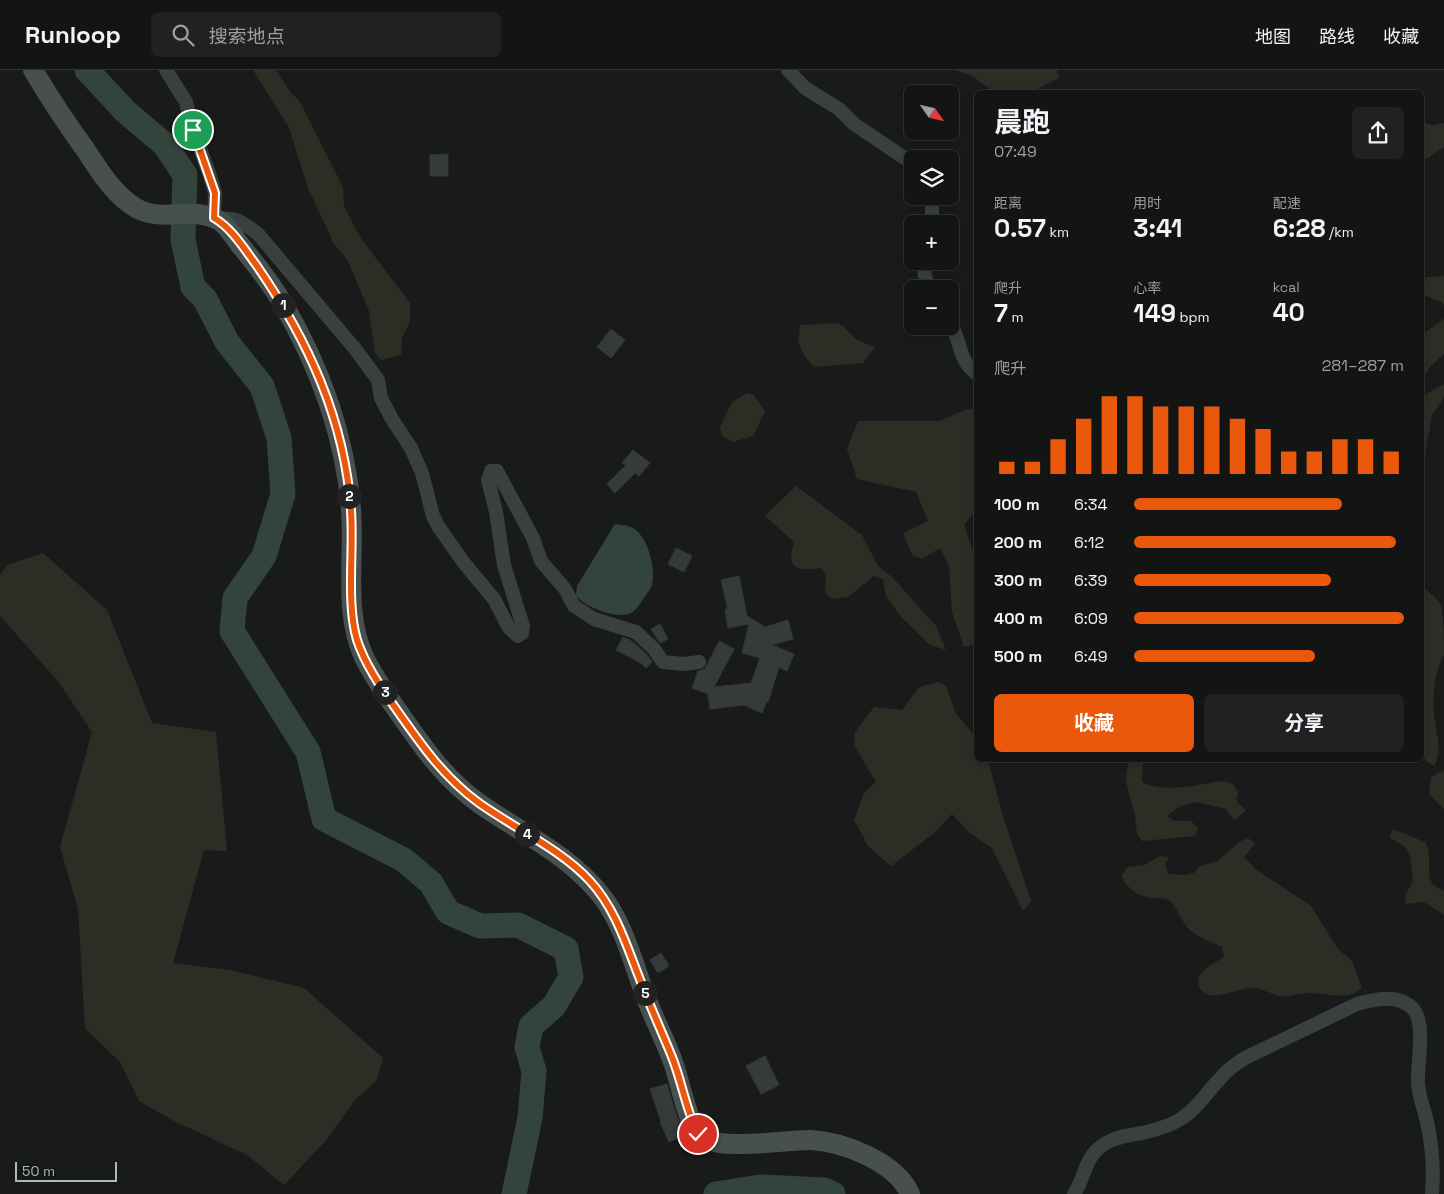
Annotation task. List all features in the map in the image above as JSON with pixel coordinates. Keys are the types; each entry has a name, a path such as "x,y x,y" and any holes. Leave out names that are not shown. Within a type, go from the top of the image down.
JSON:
{"street":[{"path":"33,70 53,103 109,183 123,198 138,209 151,214 166,216 231,217 241,220 258,234 356,350 378,380 381,398 411,448 422,473 433,516 438,526 464,563 494,599 509,628 518,636 522,633 523,626 504,564 496,512 488,480 491,471 497,471 533,538 540,561 565,589 574,606 594,619 636,632 654,649 663,662 684,664 699,662"},
{"path":"166,70 186,102 193,130 215,193 209,217"},
{"path":"788,70 805,88 839,109 854,124 904,158"},
{"path":"209,217 229,230 280,300 324,388 336,421 344,459 351,511 353,618 357,640 364,657 378,683 429,757 452,782 479,803 575,866 591,881 608,905 623,934 648,1003 672,1058 691,1120 698,1134 705,1140 717,1143 811,1140 842,1146 874,1159 897,1174 906,1183 910,1194"},
{"path":"957,335 962,357 974,371"},
{"path":"1074,1194 1086,1166 1094,1154 1110,1140 1126,1135 1143,1133 1183,1118 1193,1110 1234,1065 1245,1058 1357,1004 1376,999 1391,998 1409,1006 1418,1018 1420,1030 1418,1090 1434,1160 1432,1194"}],"shaded area":[{"path":"253,70 276,70 290,92 299,100 343,187 344,206 360,237 410,303 410,321 402,338 401,355 381,360 375,353 369,311 347,259 334,244 308,188 289,128"},
{"path":"956,70 1057,70 1059,78 1035,90 991,90 972,76"},
{"path":"1424,123 1432,125 1444,123 1444,147 1424,160"},
{"path":"1444,276 1444,305 1424,295 1424,278"},
{"path":"1444,319 1444,354 1431,366 1424,376 1424,333"},
{"path":"837,323 857,340 875,347 863,363 814,367 805,357 798,342 800,325"},
{"path":"1444,384 1444,397 1432,415 1424,461 1424,395"},
{"path":"747,393 753,394 765,411 753,436 733,442 722,436 720,427 732,402"},
{"path":"974,408 974,512 964,525 974,553 974,644 964,647 952,612 949,566 940,548 922,559 912,555 903,533 928,521 916,492 857,479 847,449 858,421 940,421 965,410"},
{"path":"796,486 862,535 878,566 892,577 936,626 946,650 930,645 901,617 886,596 883,579 874,576 848,597 832,599 825,593 826,576 822,568 803,569 792,563 794,542 765,516"},
{"path":"615,524 631,527 642,537 652,561 653,570 652,585 649,591 631,613 624,615 597,610 584,603 576,595 577,586"},
{"path":"43,553 107,610 152,723 216,732 227,851 204,850 173,963 230,970 304,988 383,1058 377,1080 355,1100 328,1138 284,1185 247,1155 174,1121 139,1101 120,1062 85,1028 78,909 60,847 92,732 58,681 0,616 0,575 7,565"},
{"path":"1424,586 1440,603 1443,621 1444,655 1436,675 1433,698 1439,747 1437,760 1434,766 1424,758"},
{"path":"938,682 946,686 956,714 974,735 974,762 989,762 1003,816 1031,901 1023,911 992,848 970,833 952,814 934,833 891,866 868,846 854,820 864,793 876,782 854,745 855,732 874,707 902,710 919,687"},
{"path":"1143,762 1142,782 1151,786 1172,788 1224,781 1233,784 1238,792 1236,800 1246,811 1234,820 1226,809 1197,802 1180,806 1167,816 1174,821 1191,821 1198,828 1195,836 1142,841 1137,834 1135,816 1126,781 1128,763"},
{"path":"1444,770 1444,809 1429,794 1431,777"},
{"path":"1393,829 1425,842 1429,851 1429,877 1433,885 1444,891 1444,915 1424,902 1406,904 1405,896 1413,881 1410,855 1405,847 1389,837"},
{"path":"1248,838 1255,844 1244,857 1255,869 1311,906 1338,949 1352,961 1362,988 1349,995 1307,993 1281,996 1255,988 1248,988 1224,994 1209,995 1203,992 1198,981 1202,972 1224,957 1222,947 1191,931 1171,902 1138,894 1130,888 1122,876 1127,867 1144,865 1160,856 1169,857 1165,865 1168,874 1185,875 1194,873 1200,866 1218,861 1239,842"}],"building":[{"path":"448,154 448,176 430,176 430,155"},
{"path":"611,329 625,340 611,358 597,347"},
{"path":"633,450 650,463 639,476 635,473 615,493 607,484 626,465 622,463"},
{"path":"676,548 692,556 684,572 668,564"},
{"path":"739,576 747,616 765,627 788,620 793,639 772,645 794,654 787,671 779,667 768,702 762,713 744,705 710,709 708,694 692,688 698,671 705,669 719,641 734,649 714,687 751,683 760,658 742,653 749,624 728,628 725,609 728,609 721,580"},
{"path":"660,624 668,639 660,643 651,629"},
{"path":"623,637 633,642 647,655 652,662 646,668 641,663 616,650"},
{"path":"661,953 669,966 658,973 650,960"},
{"path":"765,1056 779,1085 761,1094 746,1066"},
{"path":"667,1084 685,1135 669,1142 660,1122 650,1089"}],"waterway":[{"path":"87,70 125,111 165,145 185,175 183,240 193,287 205,299 227,342 262,386 279,438 283,494 264,556 235,598 232,631 308,752 324,819 404,860 431,883 448,912 480,926 518,925 566,949 571,977 554,1006 531,1026 527,1047 534,1071 530,1118 514,1194"},
{"path":"716,1194 760,1187 824,1190 833,1194"}],"route":[{"path":"193,130 215,193 214,218 229,230 280,300 324,388 336,421 344,459 351,511 353,618 357,640 364,657 378,683 429,757 452,782 479,803 575,866 591,881 608,905 623,934 648,1003 672,1058 691,1120 698,1134"}]}
